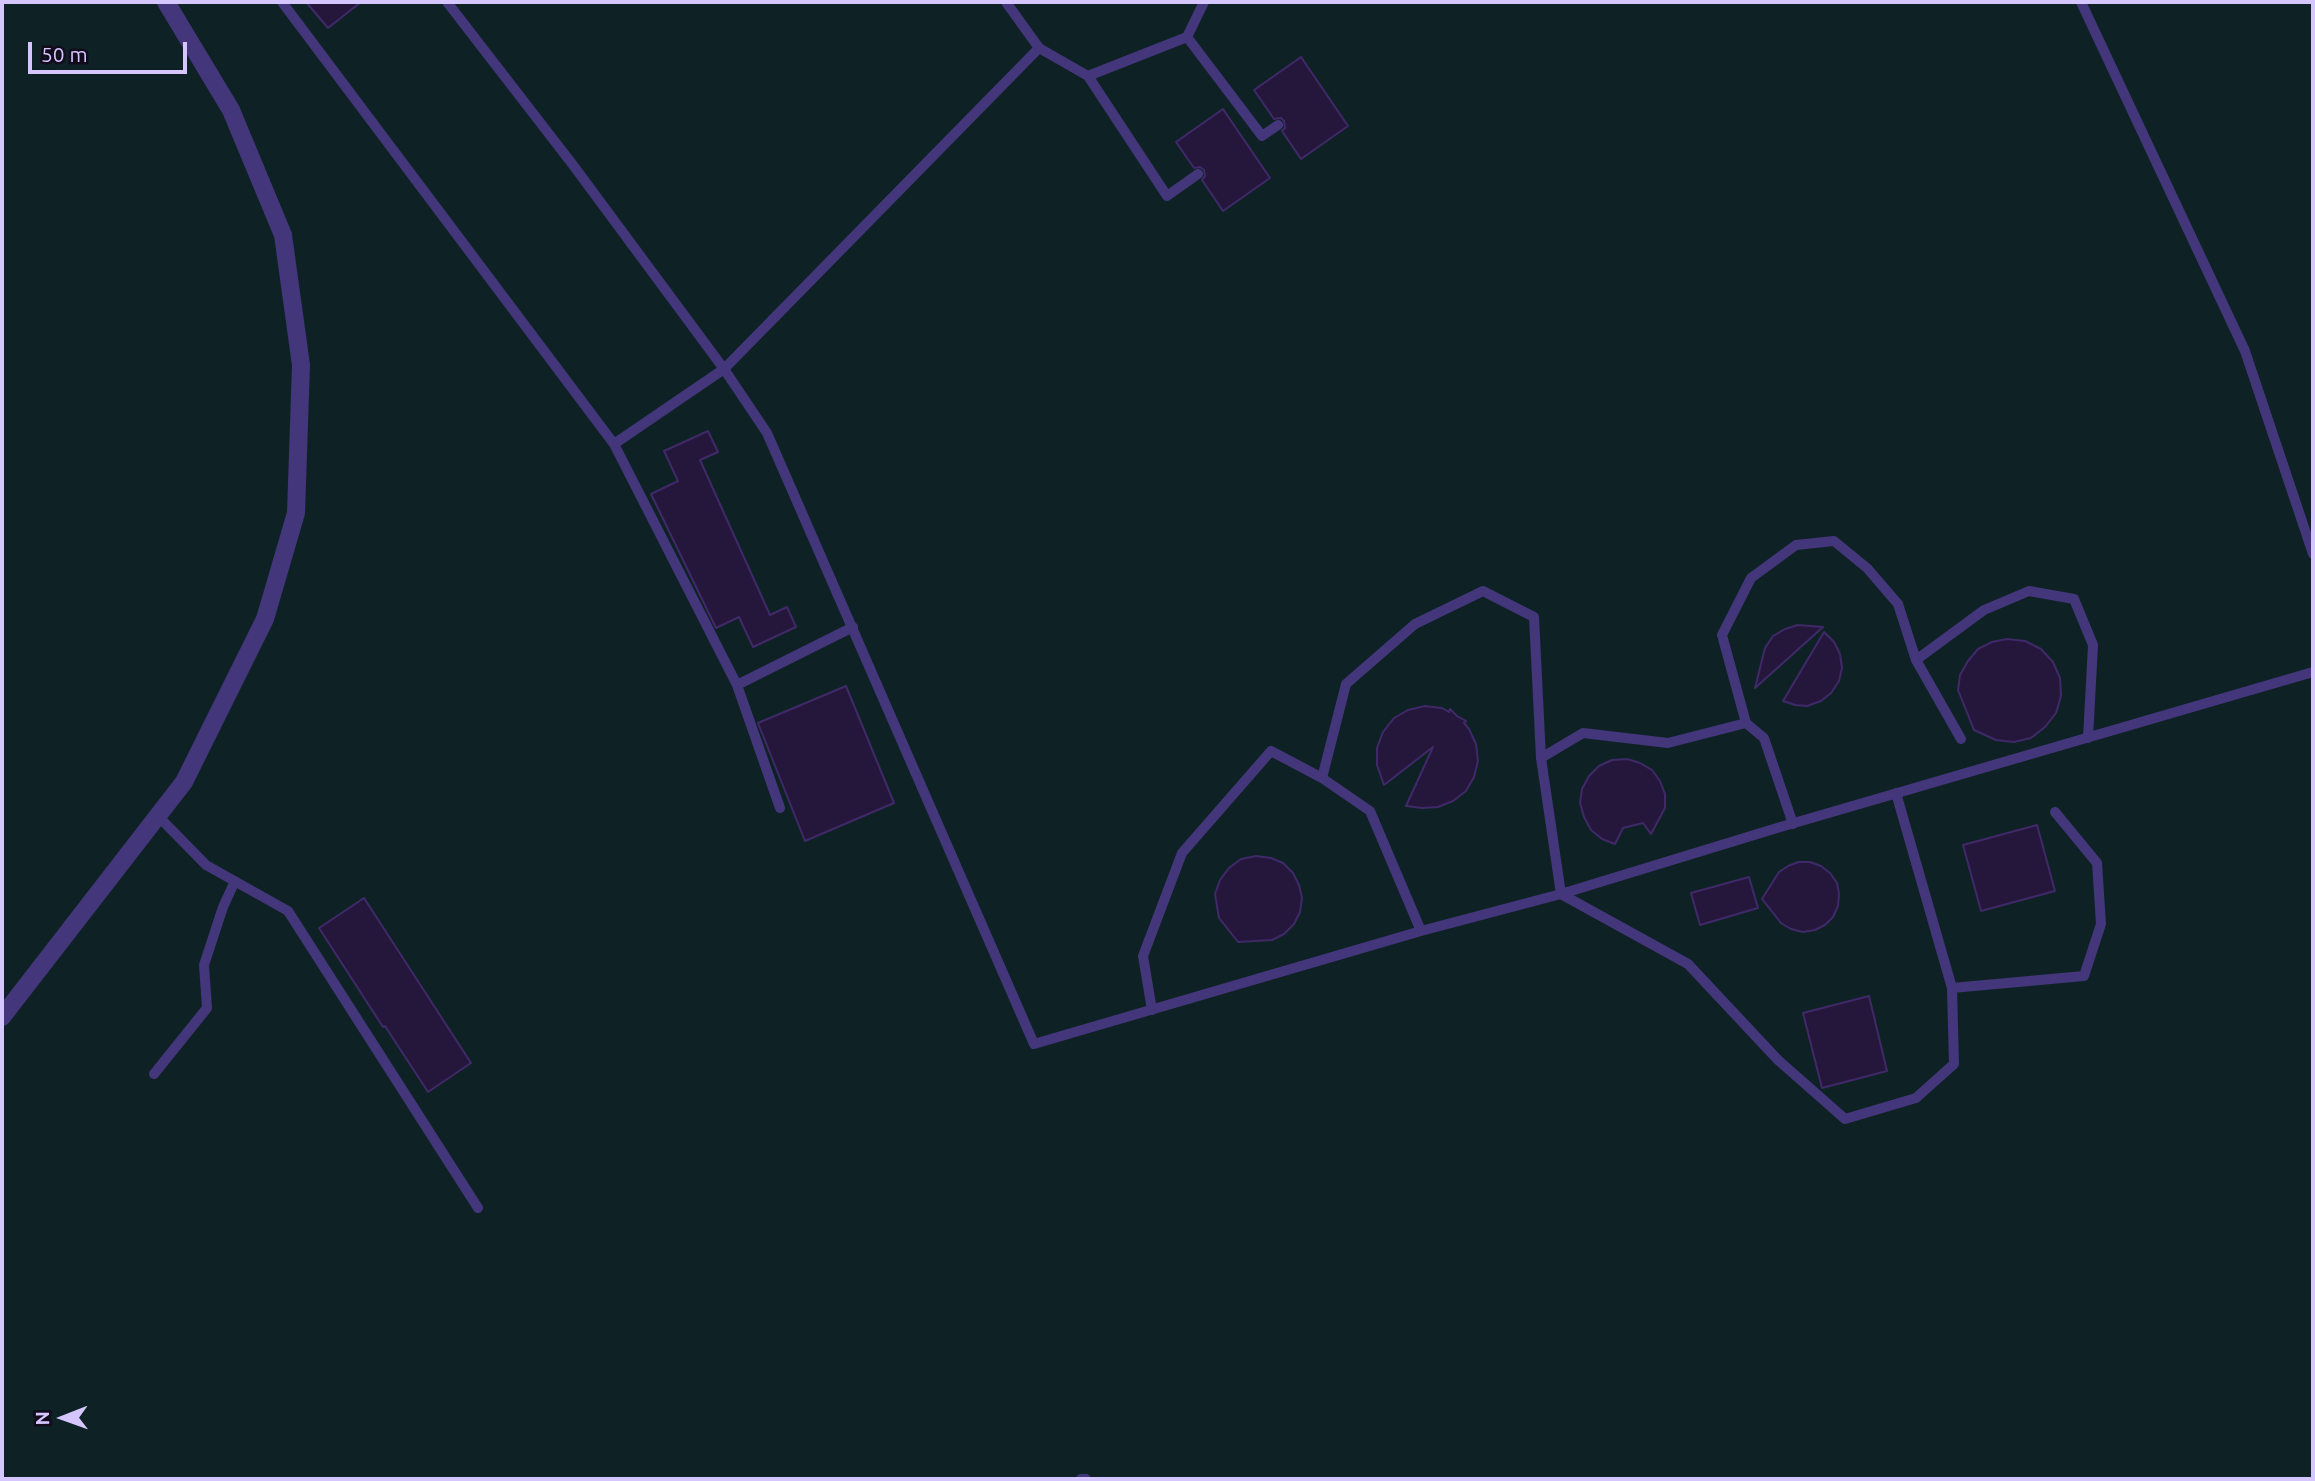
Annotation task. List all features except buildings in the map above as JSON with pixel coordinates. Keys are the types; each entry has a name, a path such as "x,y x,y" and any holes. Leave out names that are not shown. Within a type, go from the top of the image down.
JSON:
{"street":[{"path":"2,1017 184,782 265,619 296,513 301,365 283,235 231,110 166,2"}],"lane":[{"path":"282,2 614,444 737,685 780,808"},
{"path":"447,2 573,165 724,369 767,433 1034,1044 1422,931 1562,894 1896,793 2313,672"},
{"path":"1006,2 1039,48 1088,76 1167,196 1198,174"},
{"path":"1088,76 1187,37 1205,2"},
{"path":"2081,2 2245,351 2313,554"},
{"path":"1187,37 1262,136 1278,125"},
{"path":"614,444 724,369 1039,48"},
{"path":"1793,824 1764,738 1746,723 1722,635 1751,578 1797,545 1834,541 1867,568 1898,604 1916,660 1961,739"},
{"path":"1322,778 1346,684 1415,624 1483,591 1534,617 1541,758 1562,894"},
{"path":"1916,660 1984,610 2029,591 2074,599 2093,645 2088,737"},
{"path":"737,685 853,627"},
{"path":"1541,758 1584,733 1668,743 1746,723"},
{"path":"1152,1010 1143,956 1182,853 1271,751 1322,778 1370,811 1422,931"},
{"path":"1562,894 1688,964 1779,1060 1845,1119 1916,1098 1954,1065 1952,988 1896,793"},
{"path":"1952,988 2084,976 2101,924 2097,863 2055,812"},
{"path":"158,816 206,865 288,911 478,1208"},
{"path":"154,1074 207,1008 204,965 223,907 235,881"},
{"path":"1081,1479 1086,1479"}],"green space":[{"path":"2,2 2313,2 2313,1479 2,1479"}]}
